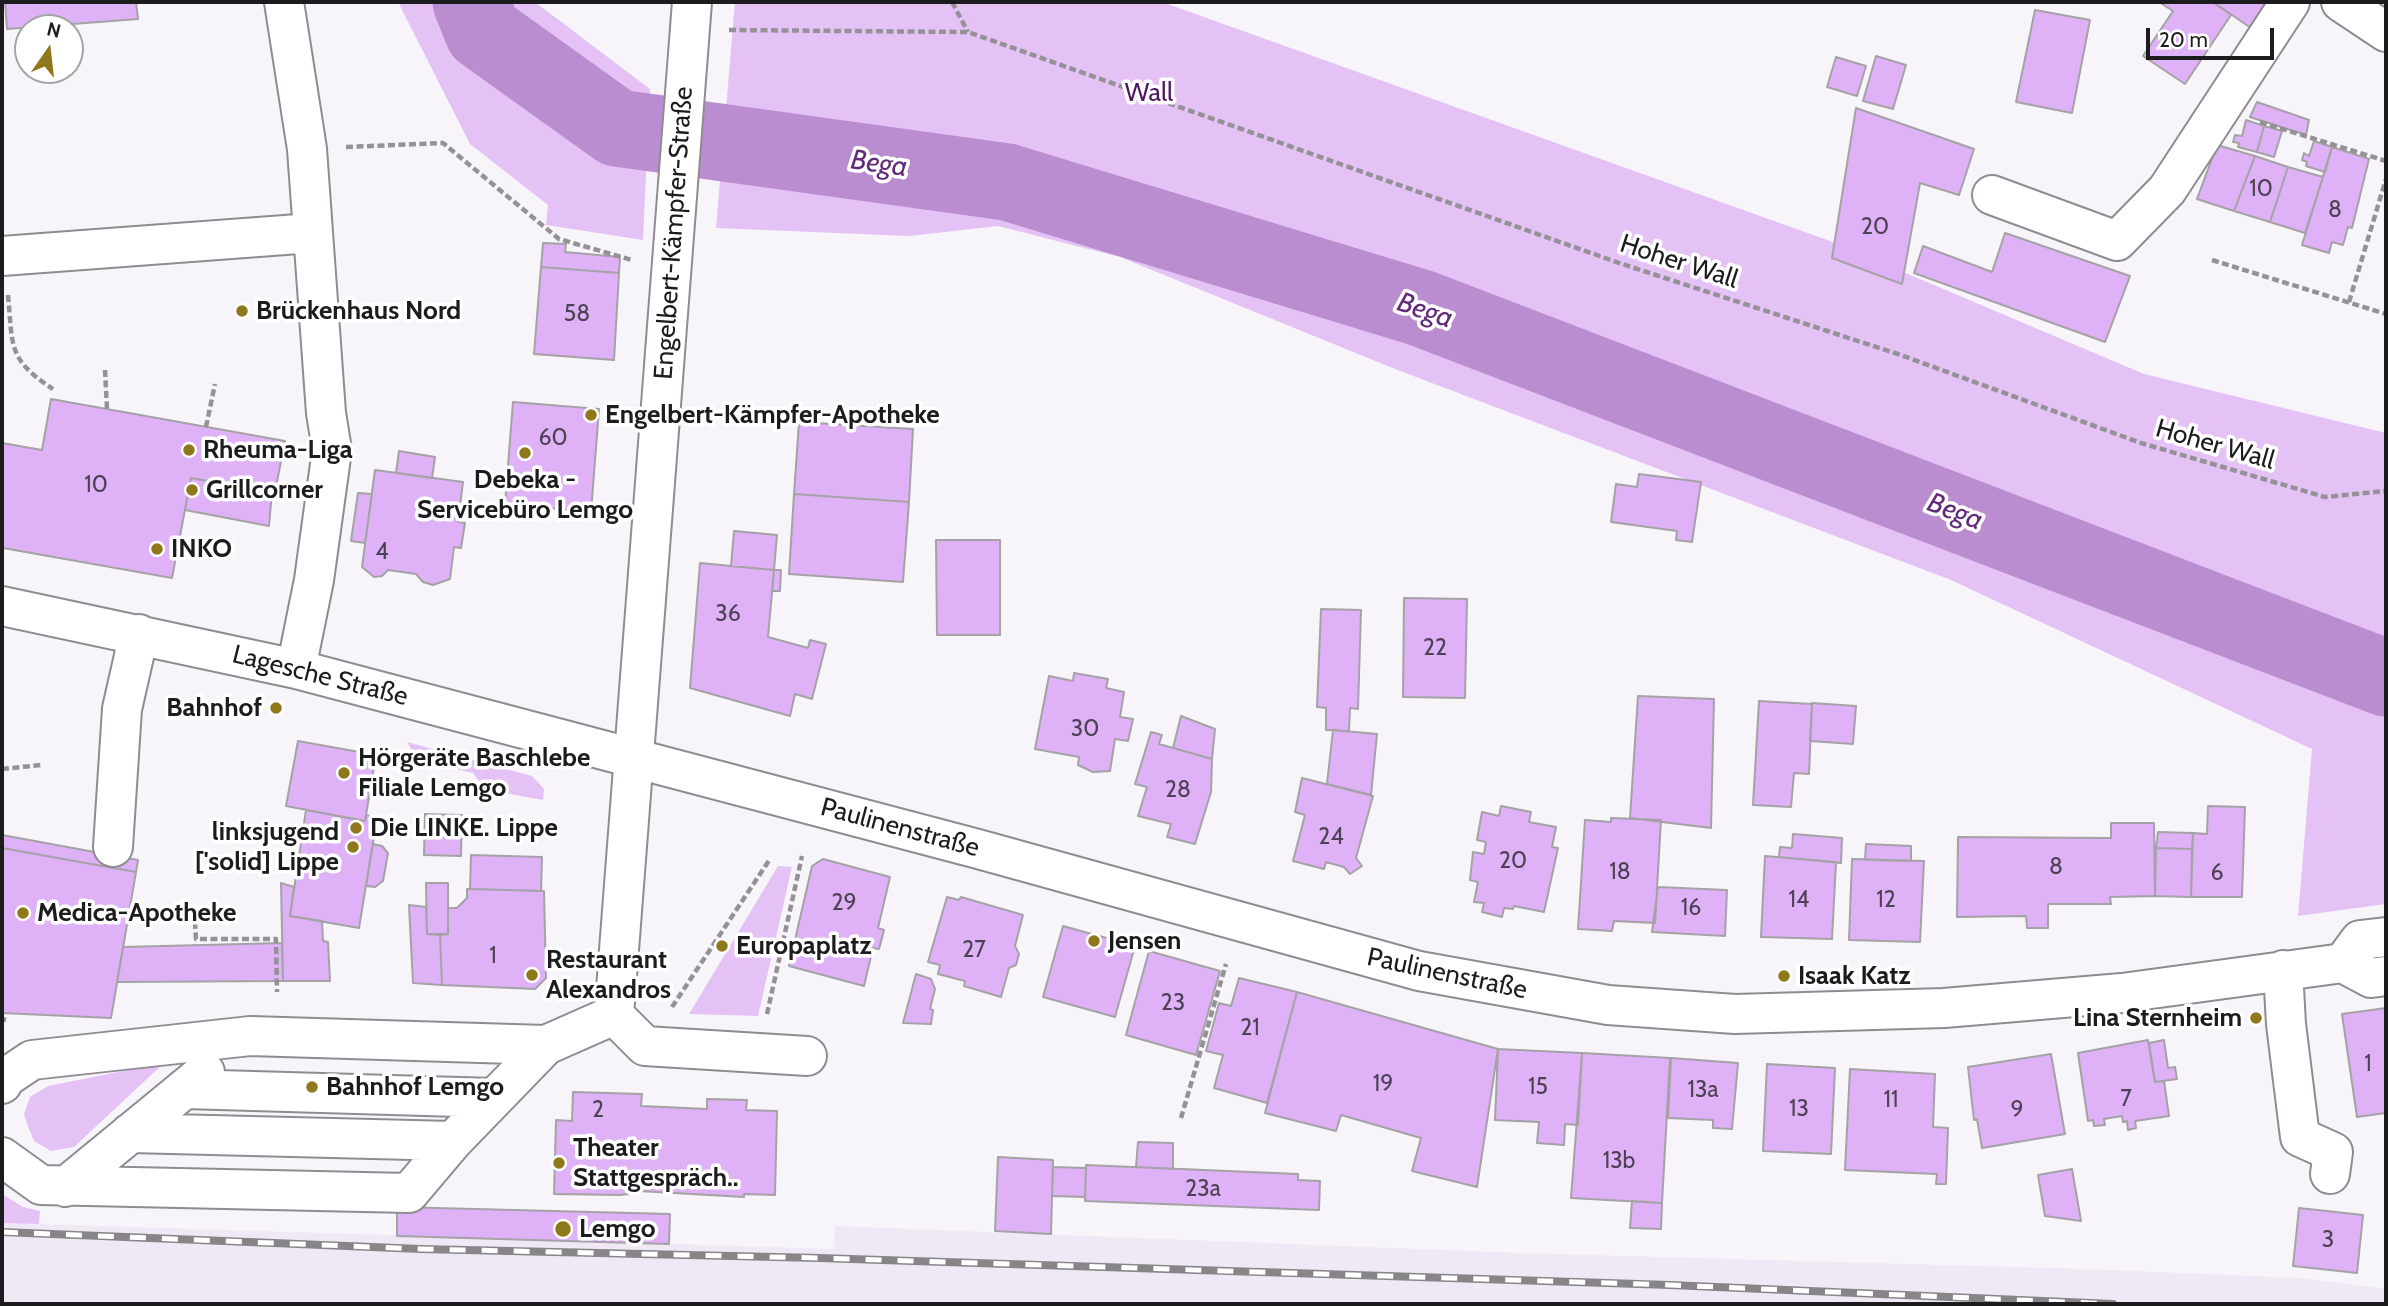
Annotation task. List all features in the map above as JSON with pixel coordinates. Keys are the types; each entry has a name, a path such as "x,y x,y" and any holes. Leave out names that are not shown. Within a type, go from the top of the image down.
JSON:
{"street":[{"path":"284,2 307,149 332,450 314,580 296,669"},
{"name":"Engelbert-Kämpfer-Straße","path":"614,1015 692,2"},
{"path":"1992,195 2117,241 2167,190 2290,2"},
{"path":"2341,2 2386,32"},
{"path":"3,256 312,233"},
{"name":"Lagesche Straße","path":"2,606 296,669 635,757"},
{"path":"113,847 122,709 139,634"},
{"name":"Paulinenstraße","path":"635,757 1407,968 1608,1005 1735,1014 1944,1008 2122,993 2343,963"},
{"path":"2386,937 2360,940 2343,963 2371,978 2386,976"},
{"path":"2283,970 2286,1024 2300,1137 2333,1152 2330,1174"},
{"path":"2,1157 41,1185 409,1193 453,1141 546,1045 614,1015 645,1046 807,1056"},
{"path":"3,1080 32,1060 250,1036 546,1045"},
{"path":"65,1186 250,1036"},
{"path":"184,1089 494,1098"},
{"path":"130,1133 453,1141"}],"path":[{"path":"952,2 968,32"},
{"name":"Hoher Wall","path":"725,30 968,32 1622,264 1898,354 2141,443 2325,497 2386,491"},
{"path":"2219,109 2386,161"},
{"path":"307,149 443,143 559,239 628,259"},
{"path":"2349,302 2386,179"},
{"path":"3,256 13,352 27,373 53,389"},
{"path":"2212,260 2386,314"},
{"path":"105,369 107,409"},
{"path":"206,427 215,384"},
{"path":"2,769 41,765"},
{"path":"765,1022 802,856"},
{"path":"666,1017 770,859"},
{"path":"195,922 196,939 276,939 277,992"},
{"path":"1181,1118 1226,964"}],"shaded area":[{"path":"2,1223 834,1249 835,1226 1520,1253 2086,1269 2301,1278 2386,1289 2386,1304 2,1304"}],"green space":[{"path":"398,2 535,2 650,89 643,240 546,225 548,205 470,144"},
{"name":"Wall","path":"735,2 1162,2 1830,241 2144,374 2386,433 2386,904 2298,916 2312,749 1951,580 1395,369 1120,257 998,226 909,236 716,228"},
{"path":"407,742 532,776 544,789 543,800 510,794 488,794 473,773 417,760"},
{"path":"778,866 792,867 758,1016 689,1014"},
{"path":"164,1063 74,1147 51,1151 34,1141 24,1114 30,1097 48,1086"},
{"path":"2,1194 23,1207 40,1211 39,1224 2,1223"}],"building":[{"path":"5,2 136,2 138,19 84,23 84,14 14,14 14,28 7,29"},
{"path":"2159,2 2213,2 2231,15 2185,84 2143,56 2173,11"},
{"path":"2213,2 2268,2 2251,28"},
{"path":"2035,10 2090,20 2072,113 2016,102"},
{"path":"1876,56 1906,65 1893,109 1863,101"},
{"path":"1836,57 1866,66 1857,96 1827,87"},
{"path":"2257,102 2309,120 2306,135 2250,117"},
{"path":"1856,108 1974,149 1959,195 1920,183 1902,284 1832,258"},
{"path":"2246,120 2264,126 2257,152 2238,147 2239,143 2233,142 2235,135 2242,136"},
{"path":"2264,126 2282,131 2274,157 2257,152"},
{"path":"2314,141 2332,147 2325,172 2306,166 2307,162 2302,160 2304,153 2309,156"},
{"path":"2217,145 2255,156 2234,211 2197,199"},
{"path":"2332,147 2369,159 2352,228 2348,227 2343,245 2332,242 2329,253 2302,245"},
{"path":"2255,156 2288,167 2270,222 2234,211"},
{"path":"2288,167 2323,177 2305,233 2270,222"},
{"path":"2005,233 2130,276 2105,342 1914,273 1923,246 1992,272"},
{"path":"543,243 566,244 565,252 620,257 619,273 541,267"},
{"path":"541,267 619,273 614,360 534,354"},
{"path":"51,399 285,441 274,497 272,492 191,478 172,578 3,548 2,443 42,450"},
{"path":"513,402 599,409 591,512 505,504"},
{"path":"799,422 913,429 909,502 794,494"},
{"path":"399,451 435,457 432,478 396,473"},
{"path":"375,470 463,482 458,522 465,523 461,548 454,547 450,579 433,585 423,582 416,574 388,570 382,576 374,577 362,567"},
{"path":"1639,474 1701,482 1692,542 1676,540 1677,531 1611,522 1616,484 1637,487"},
{"path":"191,478 272,492 269,526 185,510"},
{"path":"358,493 372,494 365,543 351,541"},
{"path":"794,494 909,502 903,582 789,574"},
{"path":"734,531 777,535 774,570 731,566"},
{"path":"936,540 1000,540 1000,635 937,635"},
{"path":"700,563 774,570 768,637 808,648 810,640 826,644 812,699 795,694 790,716 690,688"},
{"path":"774,570 781,570 780,591 772,591"},
{"path":"1404,598 1467,599 1465,698 1403,697"},
{"path":"1321,609 1361,610 1358,709 1350,708 1349,731 1326,730 1326,708 1317,707"},
{"path":"1074,673 1108,679 1106,688 1124,692 1120,717 1133,719 1128,741 1115,739 1110,771 1093,772 1078,765 1079,757 1035,749 1049,676 1073,681"},
{"path":"1638,696 1714,699 1711,828 1630,818"},
{"path":"1759,701 1812,704 1809,774 1794,773 1791,807 1753,805"},
{"path":"1812,703 1856,706 1853,744 1810,741"},
{"path":"1181,716 1215,729 1212,759 1173,748"},
{"path":"1333,730 1377,734 1371,795 1327,784"},
{"path":"1151,732 1162,735 1159,744 1212,759 1211,792 1195,844 1167,837 1171,824 1138,816 1147,787 1135,784"},
{"path":"298,741 376,755 365,821 286,806"},
{"path":"1302,778 1373,796 1356,858 1362,866 1350,874 1344,867 1326,862 1324,869 1293,861 1305,815 1295,812"},
{"path":"1501,806 1531,812 1529,822 1556,827 1552,847 1558,848 1544,912 1514,906 1513,909 1504,908 1502,917 1482,912 1484,903 1474,902 1478,882 1470,880 1473,852 1484,854 1486,842 1477,840 1482,812 1499,816"},
{"path":"2208,806 2245,807 2242,897 2191,897 2193,833 2207,834"},
{"path":"306,810 365,821 366,815 377,818 359,928 290,916"},
{"path":"425,814 462,815 461,856 424,855"},
{"path":"1611,818 1661,820 1655,923 1614,921 1612,931 1578,929 1585,820 1611,822"},
{"path":"2111,823 2154,823 2155,896 2110,897 2111,904 2048,904 2048,928 2027,928 2026,916 1957,917 1958,837 2111,838"},
{"path":"2158,832 2193,833 2192,849 2156,848"},
{"path":"1793,834 1842,838 1841,863 1779,857 1780,847 1792,848"},
{"path":"2,835 138,860 136,872 2,848"},
{"path":"373,844 382,846 388,853 383,881 375,887 366,886"},
{"path":"1866,844 1911,846 1911,861 1865,860"},
{"path":"2,848 136,872 111,1018 2,1013"},
{"path":"2156,848 2192,849 2191,897 2155,896"},
{"path":"471,855 542,857 541,891 470,889"},
{"path":"1765,856 1836,862 1832,939 1761,937"},
{"path":"823,859 890,877 878,928 884,930 879,949 873,948 864,986 789,966 812,866"},
{"path":"1852,859 1924,861 1920,942 1849,940"},
{"path":"281,883 294,887 290,916 322,921 323,941 328,942 330,981 283,981"},
{"path":"426,883 448,883 448,934 427,934"},
{"path":"1658,887 1727,890 1725,936 1652,932"},
{"path":"467,889 544,891 546,978 535,989 442,985 440,935 448,934 448,908 457,908 467,898"},
{"path":"947,897 959,900 961,897 1023,915 1015,946 1019,954 1016,965 1009,968 1001,997 964,986 965,981 938,974 940,965 928,962"},
{"path":"409,905 426,907 427,934 440,935 442,985 413,983"},
{"path":"1063,926 1135,946 1115,1017 1043,997"},
{"path":"282,943 283,981 117,982 123,947"},
{"path":"1149,951 1220,971 1196,1055 1126,1035"},
{"path":"916,974 931,979 935,989 930,1009 933,1010 931,1024 903,1023"},
{"path":"1239,978 1297,992 1267,1103 1214,1088 1223,1055 1206,1051 1219,1003 1231,1006"},
{"path":"1297,992 1498,1049 1477,1187 1412,1171 1421,1138 1341,1115 1336,1131 1265,1113"},
{"path":"2386,1008 2386,1113 2357,1117 2342,1014"},
{"path":"2148,1040 2155,1082 2164,1081 2169,1116 2135,1121 2136,1128 2128,1130 2127,1121 2123,1122 2122,1116 2104,1119 2105,1125 2094,1126 2093,1120 2088,1121 2078,1053"},
{"path":"2164,1040 2168,1068 2175,1067 2177,1079 2155,1082 2149,1043"},
{"path":"1498,1049 1582,1053 1578,1125 1565,1124 1564,1145 1537,1143 1539,1122 1495,1120"},
{"path":"1582,1053 1670,1058 1662,1203 1571,1198"},
{"path":"2051,1054 2065,1134 1982,1148 1977,1119 1974,1120 1968,1067"},
{"path":"1671,1058 1738,1063 1732,1129 1713,1128 1713,1120 1668,1118"},
{"path":"1767,1064 1835,1068 1831,1154 1763,1151"},
{"path":"1850,1069 1935,1074 1933,1127 1948,1128 1946,1184 1936,1184 1937,1174 1845,1170"},
{"path":"573,1092 642,1094 641,1106 707,1109 707,1099 747,1100 746,1110 777,1111 775,1195 744,1194 744,1197 639,1191 620,1195 554,1194 556,1120 572,1121"},
{"path":"1138,1142 1173,1143 1173,1169 1136,1167"},
{"path":"998,1157 1053,1160 1051,1234 995,1231"},
{"path":"1086,1165 1298,1174 1298,1180 1320,1181 1319,1210 1085,1201"},
{"path":"1053,1167 1086,1168 1085,1197 1052,1196"},
{"path":"2072,1169 2081,1221 2045,1216 2038,1175"},
{"path":"1632,1201 1662,1203 1661,1229 1630,1228"},
{"path":"397,1207 670,1214 669,1244 397,1236"},
{"path":"2299,1208 2363,1215 2357,1273 2293,1266"}],"waterway":[{"name":"Bega","path":"471,2 483,32 617,128 1007,182 1421,308 2386,678"}],"railway":[{"path":"2,1232 421,1249 819,1258 1670,1285 2113,1304"}],"place":[{"name":"Brückenhaus Nord","path":"242,311"},
{"name":"Engelbert-Kämpfer-Apotheke","path":"591,415"},
{"name":"Rheuma-Liga","path":"189,450"},
{"name":"Debeka - Servicebüro Lemgo","path":"525,453"},
{"name":"Grillcorner","path":"192,490"},
{"name":"INKO","path":"157,549"},
{"name":"Bahnhof","path":"276,708"},
{"name":"Hörgeräte Baschlebe Filiale Lemgo","path":"344,773"},
{"name":"Die LINKE. Lippe","path":"356,828"},
{"name":"linksjugend ['solid] Lippe","path":"353,847"},
{"name":"Medica-Apotheke","path":"23,913"},
{"name":"Jensen","path":"1094,941"},
{"name":"Europaplatz","path":"722,946"},
{"name":"Restaurant Alexandros","path":"532,975"},
{"name":"Isaak Katz","path":"1784,976"},
{"name":"Lina Sternheim","path":"2256,1018"},
{"name":"Bahnhof Lemgo","path":"312,1087"},
{"name":"Theater Stattgespräch..","path":"559,1163"},
{"name":"Lemgo","path":"563,1229"}]}
